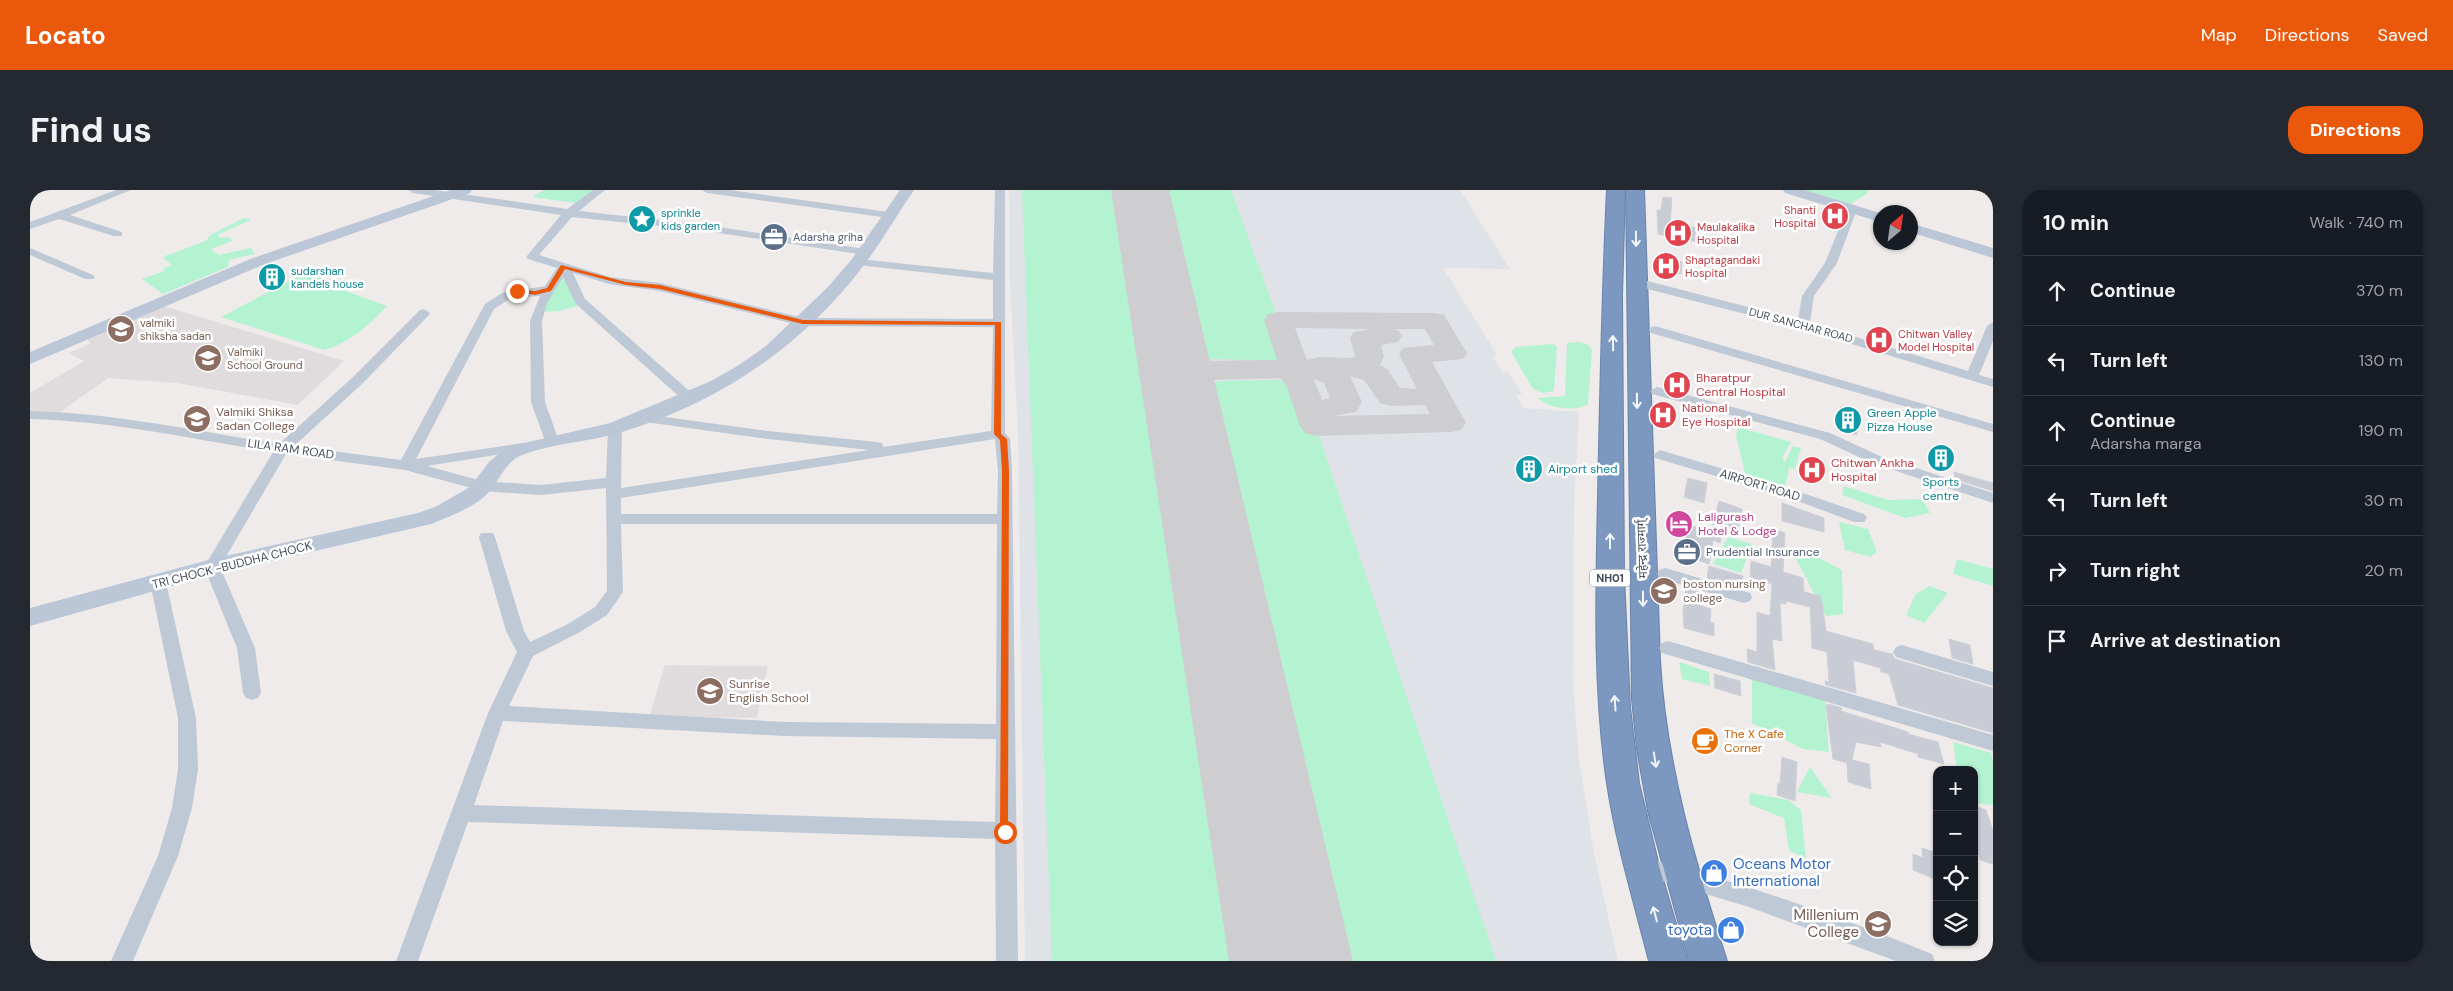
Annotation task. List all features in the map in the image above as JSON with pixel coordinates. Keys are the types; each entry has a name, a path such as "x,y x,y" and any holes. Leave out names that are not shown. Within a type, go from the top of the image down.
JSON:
{"highway":[{"name":"NH01","path":"1616,190 1612,296 1610,566 1613,674 1623,782 1642,866 1668,961"},
{"name":"महेन्द्र राज्मार्ग्","path":"1635,190 1643,642 1648,710 1663,804 1682,876 1708,961"}],"street":[{"path":"30,226 126,190"},
{"path":"413,190 569,212 705,228 861,257 999,277"},
{"path":"30,358 259,261 464,190"},
{"path":"600,190 569,212 533,254 535,258 617,282 660,287 803,322 998,323"},
{"path":"707,190 890,215"},
{"path":"523,447 615,428 689,398 746,369 772,350 834,292 861,257 907,190"},
{"path":"1000,190 998,434 1003,439 1006,732 1005,832 1008,961"},
{"path":"1790,190 1873,216"},
{"path":"1803,324 1811,290 1830,263 1852,209"},
{"path":"59,215 118,234"},
{"path":"1918,230 1993,253"},
{"path":"30,251 89,277"},
{"path":"552,441 538,402 536,321 549,289 564,266"},
{"path":"564,266 584,305 599,316 689,398"},
{"name":"DUR SANCHAR ROAD","path":"1636,282 1803,324 1993,383"},
{"path":"549,289 535,293 512,292 489,307 405,465 482,486 541,490 613,488 998,434"},
{"path":"252,693 246,648 212,567 282,449 357,381 424,313"},
{"path":"1972,376 1993,326"},
{"path":"1655,330 1993,428"},
{"path":"1657,391 1825,436 1877,460 1993,498"},
{"name":"LILA RAM ROAD","path":"30,415 69,416 117,422 282,449 405,465 523,447"},
{"path":"643,418 768,436 902,448"},
{"path":"407,961 497,713 526,652 574,628 601,611 615,592 613,488 615,428"},
{"name":"TRI CHOCK -BUDDHA CHOCK","path":"30,617 212,567 409,524 434,516 467,500 482,486 506,457 523,447"},
{"name":"AIRPORT ROAD","path":"1660,455 1792,494 1859,518"},
{"path":"614,519 1004,519"},
{"path":"486,537 514,631 526,652"},
{"path":"1665,574 1744,597"},
{"path":"122,961 168,856 182,808 188,769 188,718 158,582"},
{"path":"1668,648 1993,744"},
{"path":"1902,652 1993,679"},
{"path":"497,713 784,729 1006,732"},
{"path":"461,813 1005,832"},
{"path":"1642,866 1743,895 1924,961"}],"shaded area":[{"path":"1009,190 1460,190 1510,269 1443,268 1497,355 1493,356 1502,372 1508,372 1522,394 1516,395 1524,408 1579,412 1574,507 1573,683 1579,760 1594,853 1618,961 1025,961 1018,432 1010,284"},
{"name":"Valmiki School Ground","path":"164,306 344,361 298,405 177,383 108,378 59,413 30,412 30,393 84,361 69,353 91,343 86,339"},
{"name":"Sunrise English School","path":"665,665 768,666 757,718 649,717"}],"green space":[{"path":"544,190 596,190 576,203 532,197"},
{"path":"1022,190 1115,190 1242,961 1052,961"},
{"path":"1155,190 1231,190 1293,361 1211,359 1201,355 1189,344"},
{"path":"1805,190 1869,190 1851,204"},
{"path":"244,218 251,220 217,235 221,238 229,237 232,241 211,249 219,255 251,248 255,254 229,260 228,267 163,294 142,279 164,271 164,268 172,265 163,258 165,256 206,241 210,235"},
{"path":"308,271 326,278 321,282 387,306 351,338 324,350 221,317"},
{"path":"561,273 581,305 559,311 540,312"},
{"path":"1578,342 1587,344 1592,349 1588,404 1570,409 1548,405 1538,398 1565,396 1567,343"},
{"path":"1553,344 1557,347 1554,391 1542,393 1533,389 1511,351 1516,347"},
{"path":"1300,380 1496,961 1324,961 1200,394 1208,386 1220,381"},
{"path":"1738,427 1791,442 1782,458 1785,462 1793,446 1801,448 1795,469 1789,468 1785,487 1746,477 1736,435"},
{"path":"1844,486 1888,500 1922,499 1930,513 1905,518 1842,495"},
{"path":"1839,522 1868,529 1877,552 1870,557 1845,550"},
{"path":"1728,537 1752,544 1741,573 1713,564"},
{"path":"1791,549 1810,553 1842,570 1843,614 1826,616"},
{"path":"1957,559 1993,569 1993,586 1953,574"},
{"path":"1930,586 1948,593 1924,623 1906,615 1916,594"},
{"path":"1679,662 1709,672 1710,686 1682,679"},
{"path":"1752,679 1825,698 1829,752 1803,749 1752,723"},
{"path":"1953,742 1991,753 1993,763 1993,805 1978,803 1978,766 1956,766"},
{"path":"1810,767 1832,798 1797,792"},
{"path":"1750,793 1788,800 1801,810 1806,859 1789,850 1784,818 1749,804"}],"building":[{"path":"1663,197 1672,198 1670,223 1701,229 1698,242 1658,234 1657,210 1661,210"},
{"name":"Shaptagandaki Hospital","path":"1658,258 1682,262 1681,274 1657,269"},
{"name":"Green Apple Pizza House","path":"1840,407 1857,411 1857,435 1840,430"},
{"name":"Sports centre","path":"1932,448 1951,455 1951,467 1931,462"},
{"path":"1954,472 1993,483 1993,491 1955,479"},
{"path":"1688,478 1707,483 1704,503 1684,497"},
{"path":"1719,501 1742,509 1737,533 1723,528 1720,543 1713,540 1709,564 1682,555 1687,524 1711,532"},
{"path":"1782,503 1824,518 1824,532 1782,521"},
{"path":"1773,529 1785,533 1783,572 1803,578 1804,592 1821,596 1826,631 1873,644 1874,650 1892,654 1895,659 1993,688 1993,733 1898,705 1889,674 1881,672 1880,668 1853,660 1856,693 1826,685 1825,681 1829,682 1827,652 1812,648 1810,607 1786,601 1786,604 1780,603 1782,641 1772,639 1775,670 1748,662 1747,649 1757,652 1757,612 1770,616 1772,584 1750,577 1751,561 1771,567"},
{"path":"1709,566 1743,576 1742,589 1707,578"},
{"path":"1686,588 1699,592 1699,605 1711,609 1710,622 1714,623 1714,636 1684,628 1683,612"},
{"path":"1949,639 1970,645 1973,664 1952,658"},
{"path":"1714,674 1740,681 1741,696 1715,688"},
{"path":"1826,705 1842,708 1841,711 1908,732 1908,734 1938,742 1944,764 1918,757 1918,754 1880,742 1881,747 1856,742 1852,760 1869,764 1871,789 1848,782 1847,763 1833,759"},
{"path":"1782,757 1797,762 1795,801 1777,795 1778,783 1780,784"},
{"path":"1978,807 1986,810 1993,831 1993,864 1980,860 1978,850"},
{"path":"1922,848 1933,852 1933,878 1913,870 1913,854 1923,858"}],"taxiway":[{"path":"1278,320 1434,321 1453,353 1413,354 1450,423 1316,426 1300,380 1297,380 1293,369 1291,361 1293,361 1278,320"},
{"path":"1356,367 1367,362 1370,356 1364,338 1388,336"},
{"path":"1171,349 1177,359 1185,365 1207,371"},
{"path":"1315,368 1319,366"},
{"path":"1315,368 1356,367"},
{"path":"1356,367 1375,374 1391,397 1418,398"},
{"path":"1293,369 1315,368"},
{"path":"1315,368 1313,369 1336,377 1347,402 1345,406 1332,407"},
{"path":"1207,371 1293,369"},
{"path":"1179,390 1185,378 1207,371"}],"runway":[{"path":"1140,190 1291,961"}],"place":[{"name":"Shanti Hospital","path":"1835,216"},
{"name":"sprinkle kids garden","path":"642,219"},
{"name":"Maulakalika Hospital","path":"1678,233"},
{"name":"Adarsha griha","path":"774,237"},
{"name":"Shaptagandaki Hospital","path":"1666,266"},
{"name":"sudarshan kandels house","path":"272,277"},
{"name":"valmiki shiksha sadan","path":"121,329"},
{"name":"Chitwan Valley Model Hospital","path":"1879,340"},
{"name":"Valmiki School Ground","path":"208,358"},
{"name":"Bharatpur Central Hospital","path":"1677,385"},
{"name":"National Eye Hospital","path":"1663,415"},
{"name":"Valmiki Shiksa Sadan College","path":"197,419"},
{"name":"Green Apple Pizza House","path":"1848,420"},
{"name":"Sports centre","path":"1941,458"},
{"name":"Airport shed","path":"1529,469"},
{"name":"Chitwan Ankha Hospital","path":"1812,470"},
{"name":"Laligurash Hotel & Lodge","path":"1679,524"},
{"name":"Prudential Insurance","path":"1687,552"},
{"name":"boston nursing college","path":"1664,591"},
{"name":"Sunrise English School","path":"710,691"},
{"name":"The X Cafe Corner","path":"1705,741"},
{"name":"Oceans Motor International","path":"1714,873"},
{"name":"Millenium College","path":"1878,924"},
{"name":"toyota","path":"1731,930"}],"route":[{"path":"517,291 535,293 549,289 564,266 626,283 660,287 803,322 998,323 998,434 1003,439 1005,471 1005,832"}]}
